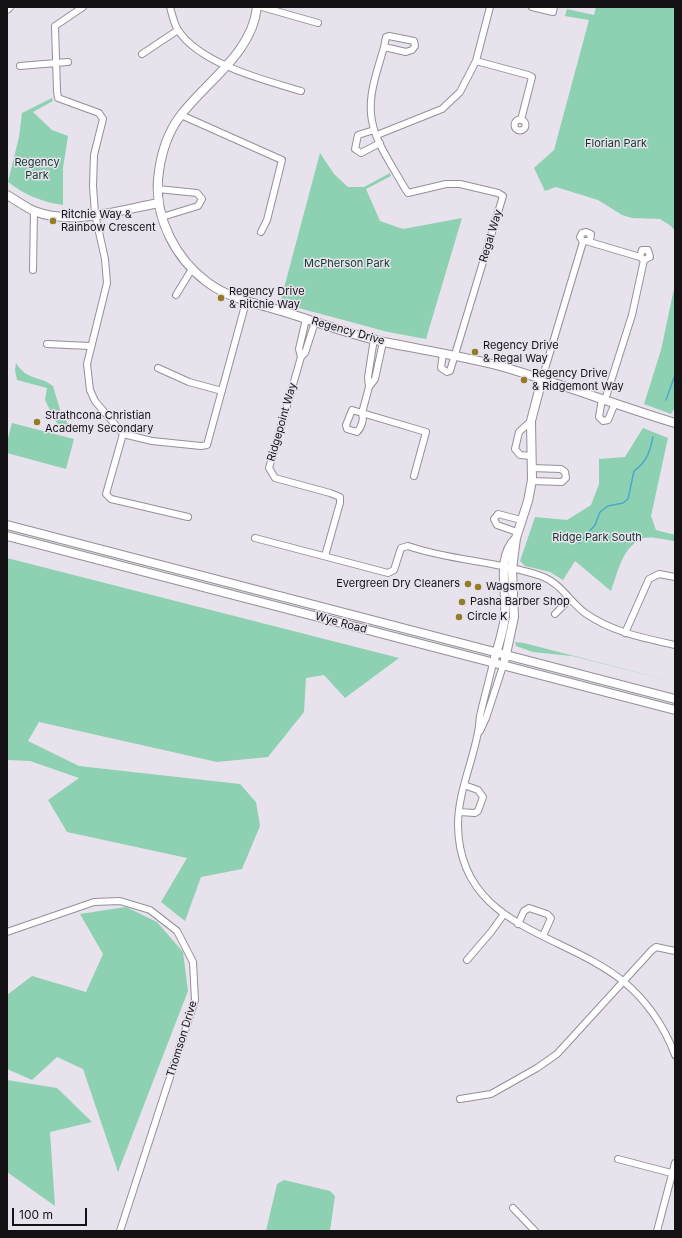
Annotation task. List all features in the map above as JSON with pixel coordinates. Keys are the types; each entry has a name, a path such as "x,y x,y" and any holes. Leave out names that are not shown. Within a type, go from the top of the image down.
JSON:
{"main road":[{"name":"Regency Drive","path":"257,7 256,18 250,35 235,56 181,115 170,134 161,160 158,190 162,217 171,239 192,269 207,282 224,293 246,302 383,342 455,355 542,379 675,423"},
{"path":"7,196 34,211 63,217 96,214 159,203"},
{"path":"493,663 505,617 508,550 516,535 528,501 531,481 530,421 542,379"},
{"name":"Wye Road","path":"7,526 675,699"},
{"name":"Wye Road","path":"7,536 675,710"},
{"path":"503,666 514,616 508,568"}],"street":[{"path":"83,7 55,26 58,98 99,113 103,118 94,155 93,170 96,214 105,259 107,284 86,364 90,390 95,401 123,434 152,441 205,446 208,442 246,302"},
{"path":"170,7 178,30 207,56 225,66 301,92"},
{"path":"262,7 318,23"},
{"path":"380,144 361,153 357,152 355,148 358,135 376,132 442,109 460,92 476,61 490,7"},
{"path":"532,7 553,12 554,7"},
{"path":"142,54 178,30"},
{"path":"389,36 403,40 410,40 415,44 412,50 406,52 384,47 386,37 389,36"},
{"name":"Regal Way","path":"384,47 374,83 371,101 371,115 380,144 408,193 446,184 460,184 498,193 503,196 455,355"},
{"path":"476,61 532,77 521,120"},
{"path":"20,66 68,62"},
{"path":"181,115 282,160 266,220 261,232"},
{"path":"158,190 197,192 202,199 198,206 162,217"},
{"path":"33,270 34,211"},
{"path":"542,379 583,242 581,235 586,232 591,234 590,241"},
{"path":"583,242 590,241 642,259 632,315 599,411 599,418 603,421 608,420 615,403"},
{"path":"176,295 192,269"},
{"name":"Ridgepoint Way","path":"301,357 299,349 306,319"},
{"name":"Ridgepoint Way","path":"315,322 305,353 301,357 269,468 274,478 340,497 340,503 325,556"},
{"path":"374,339 368,377 369,387 362,413 426,432 414,476"},
{"path":"369,387 375,379 383,342"},
{"path":"47,344 90,346"},
{"path":"443,353 441,368 447,372 452,370 455,355"},
{"path":"158,368 189,382 222,391"},
{"path":"530,421 519,432 515,449 520,455 531,456"},
{"path":"123,434 106,494 111,499 188,517"},
{"path":"531,468 561,469 565,472 566,478 562,482 531,481"},
{"path":"516,535 497,525 494,519 498,514 521,520"},
{"path":"255,538 388,574 394,570 401,548 408,546 508,568 547,578 558,586 583,611 600,624 624,633 675,645"},
{"path":"624,633 649,579 659,574 675,577"},
{"path":"555,614 570,599"},
{"path":"478,736 480,717 493,663"},
{"path":"503,666 486,718 478,736 464,785 459,812 459,839 467,869 481,892 504,914 518,924 600,966 623,981 652,1011 664,1029 675,1055"},
{"path":"459,812 475,813 478,811 483,797 478,790 464,785"},
{"name":"Thomson Drive","path":"7,932 94,902 120,901 150,910 176,931 193,962 195,1000 120,1231"},
{"path":"518,924 524,911 529,908 547,914 550,918 550,923 543,936"},
{"path":"467,960 504,914"},
{"path":"460,1099 491,1094 537,1068 566,1045 652,950 656,947 675,952"},
{"path":"618,1159 674,1174"},
{"path":"657,1231 674,1174 675,1163"},
{"path":"513,1208 535,1231"}],"green space":[{"name":"Florian Park","path":"596,7 675,7 675,231 671,226 660,219 632,218 622,215 598,200 556,187 545,191 534,168 554,150 589,20 565,16 567,9 594,15"},
{"name":"Regency Park","path":"52,98 53,101 33,112 52,130 68,136 63,168 63,205 34,197 21,191 8,182 19,137 22,113"},
{"name":"McPherson Park","path":"320,153 334,174 348,187 364,187 390,173 391,176 366,189 380,221 403,229 462,218 426,339 388,332 280,303"},
{"path":"675,284 675,407 671,414 644,404 661,350"},
{"path":"16,363 24,373 43,380 53,386 61,413 72,430 71,432 65,430 56,422 45,400 47,388 17,380 15,370"},
{"path":"12,423 74,439 66,469 7,453 7,442"},
{"name":"Ridge Park South","path":"643,428 668,438 651,516 656,530 675,535 675,541 644,538 637,542 626,553 622,560 611,591 575,561 563,580 550,572 525,566 520,561 535,517 567,520 591,505 599,484 599,459 625,457"},
{"path":"7,558 399,658 345,698 324,675 306,678 304,712 268,757 217,762 39,722 28,741 79,766 240,784 256,802 260,826 242,869 201,877 185,921 161,902 187,858 67,832 48,800 79,778 30,761 7,760"},
{"path":"515,642 524,643 675,682 572,656 533,652 516,646"},
{"path":"126,907 157,922 183,952 188,991 118,1172 83,1069 57,1057 32,1080 7,1069 7,995 32,976 86,992 103,954 80,914"},
{"path":"7,1080 57,1088 92,1122 50,1132 55,1206 7,1172"},
{"path":"284,1180 330,1191 335,1196 330,1231 266,1231 277,1184"}],"waterway":[{"path":"666,400 675,375"},
{"path":"579,543 595,525 600,512 608,506 623,503 628,499 634,471 645,460 651,447 653,437"}],"place":[{"name":"Ritchie Way & Rainbow Crescent","path":"53,221"},
{"name":"Regency Drive & Ritchie Way","path":"221,298"},
{"name":"Regency Drive & Regal Way","path":"475,352"},
{"name":"Regency Drive & Ridgemont Way","path":"524,380"},
{"name":"Strathcona Christian Academy Secondary","path":"37,422"},
{"name":"Evergreen Dry Cleaners","path":"468,584"},
{"name":"Wagsmore","path":"478,587"},
{"name":"Pasha Barber Shop","path":"462,602"},
{"name":"Circle K","path":"459,617"}]}
